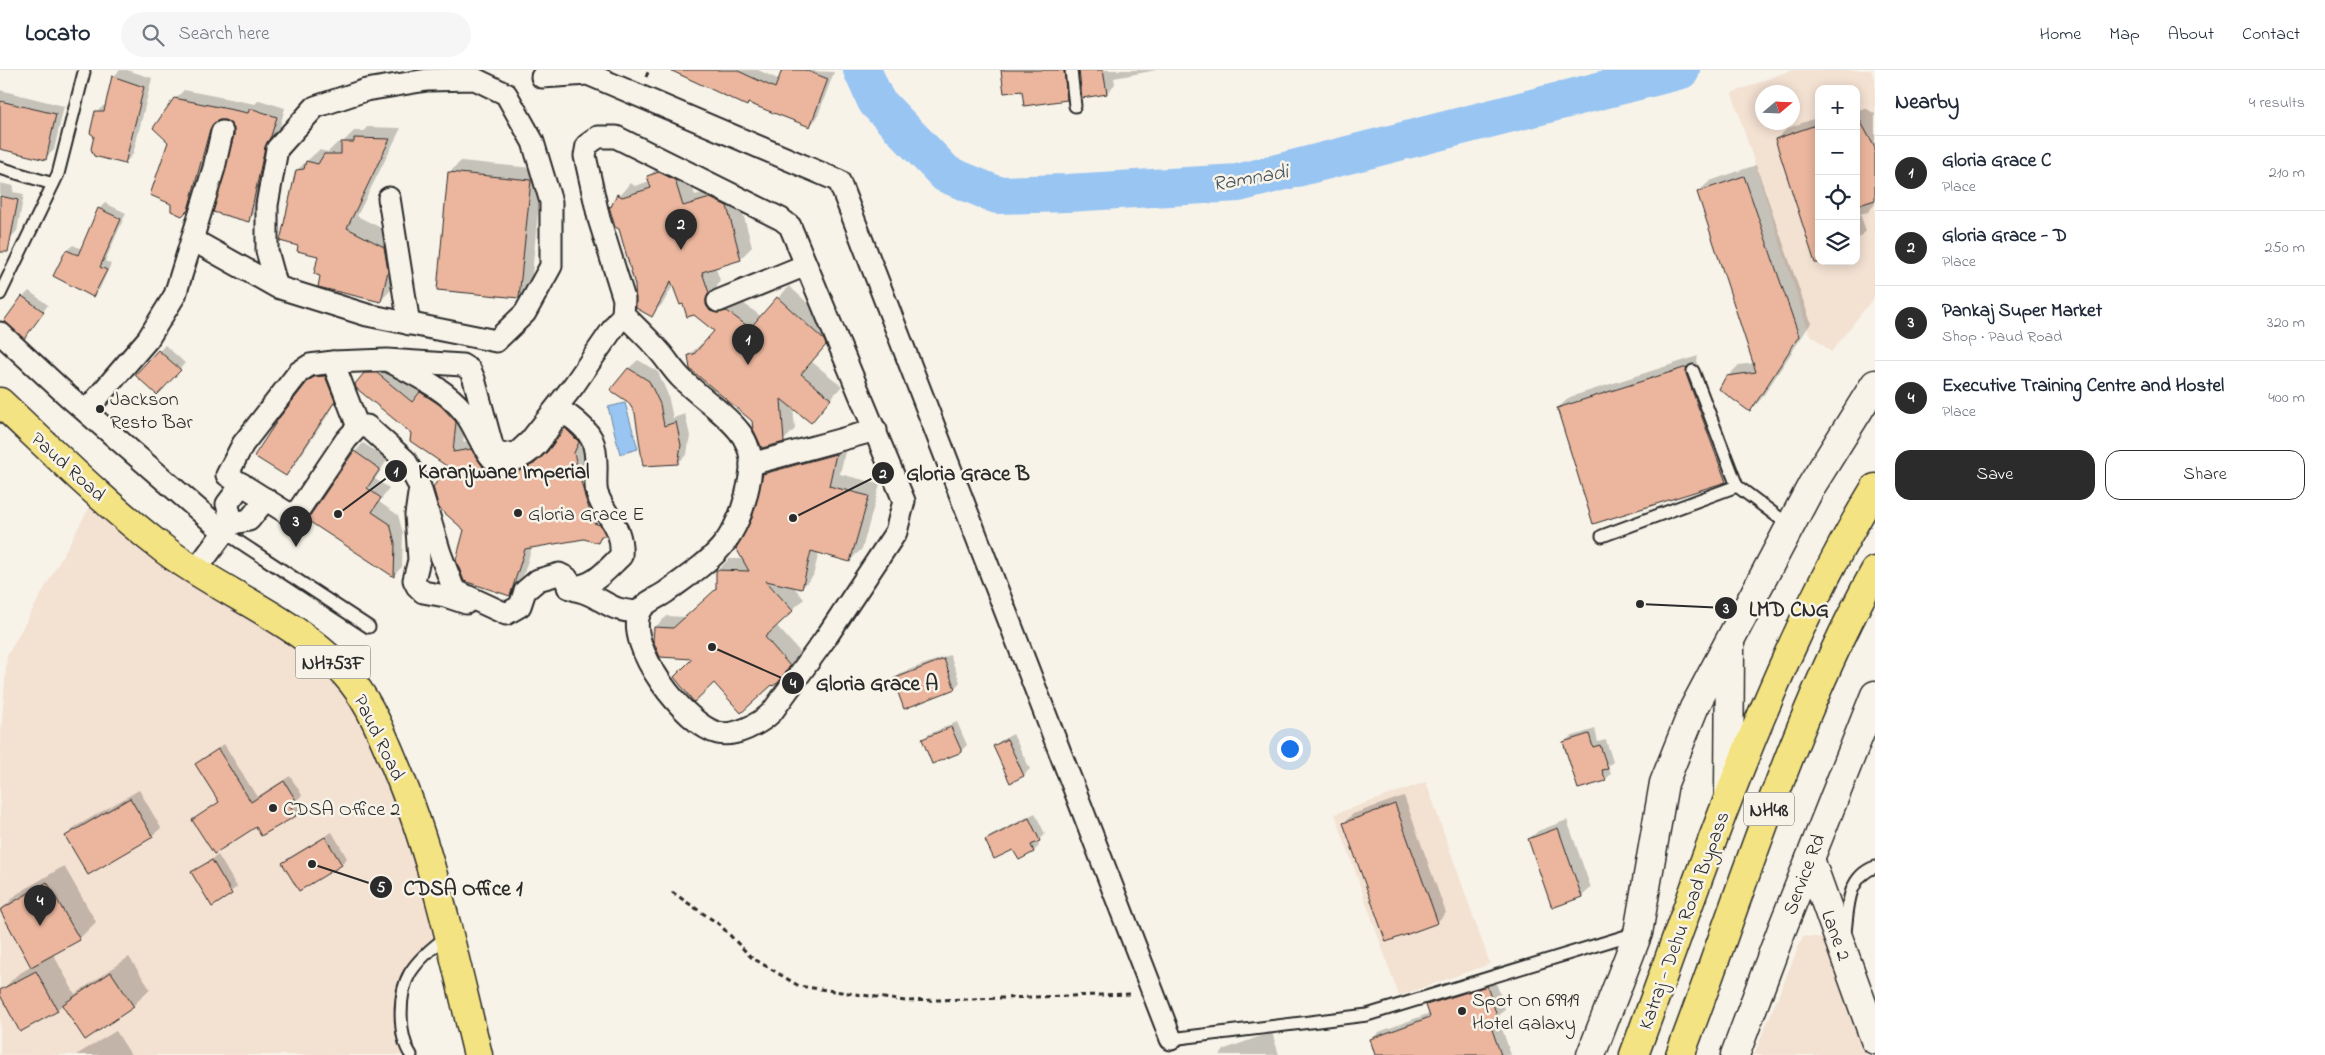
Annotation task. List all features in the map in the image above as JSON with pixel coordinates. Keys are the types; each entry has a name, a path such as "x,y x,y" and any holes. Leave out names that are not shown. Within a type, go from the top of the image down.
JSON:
{"main road":[{"name":"Paud Road","path":"0,402 67,466 158,544 324,652 352,682 378,723 408,797 435,880 478,1055"},
{"name":"Katraj - Dehu Road Bypass","path":"1634,1055 1729,797 1780,671 1817,592 1875,488"},
{"name":"NH48","path":"1680,1055 1721,948 1768,812 1814,696 1854,610 1875,571"}],"street":[{"path":"542,77 588,74 839,181 1171,1039"},
{"path":"193,240 276,288 367,315 496,341 525,313 551,266 551,202 533,142 506,94 475,79 427,80 366,90 315,107 278,149 267,205 267,251 276,288"},
{"path":"86,411 148,339 176,295 214,168 222,132"},
{"path":"386,360 436,387 463,410 478,433 488,455 498,464 517,461 534,449 555,418 568,415 579,422 590,433 596,449 597,496 614,523 622,541 621,556 596,580 581,587 572,586 567,578 559,574 538,580 526,591 520,606 506,614 454,590 440,553 420,487 405,460 366,426 358,427 346,440 298,511 292,516 227,475 248,437 300,372 310,364 386,360 462,365 470,370 492,449 501,456 517,453 530,441 574,385 623,314 624,299 599,219 585,156 588,145 598,137 616,137 781,219 790,226 904,501 896,532 825,639 772,712 762,722 726,735 711,732 696,723 673,700 650,664 640,640 637,622 640,611 648,603 712,558 726,543 739,520 750,481 751,464 747,446 740,432 679,376 660,352 623,314"},
{"path":"389,198 409,324"},
{"path":"718,301 806,265"},
{"path":"0,333 86,411 228,527"},
{"path":"333,362 358,427"},
{"path":"1591,1055 1638,933 1664,783 1694,708 1812,485 1875,384"},
{"path":"751,464 876,430"},
{"path":"228,527 227,504 242,484"},
{"path":"420,487 416,515 419,560 414,580 416,586 423,592 445,596 506,618 523,609 537,586 549,581 558,580 572,590 585,592 620,610 640,611"},
{"path":"196,570 228,527 249,520 266,499"},
{"path":"1729,797 1730,641"},
{"name":"Service Rd","path":"1735,1055 1810,858 1875,695"},
{"name":"Lane 2","path":"1810,858 1875,1040"}],"lane":[{"path":"1071,70 1075,106"},
{"path":"0,294 58,174 84,72"},
{"path":"0,168 53,184"},
{"path":"1693,370 1737,486 1790,526"},
{"path":"1602,536 1737,486"},
{"path":"228,527 369,627"},
{"path":"1843,951 1849,897 1857,879 1875,867"},
{"path":"1171,1039 1367,1015 1638,933"},
{"path":"412,1055 402,1030 401,1002 409,974 431,948 448,936"}],"path":[{"path":"672,892 720,925 751,957 799,986 905,1000 1153,993"}],"shaded area":[{"path":"1791,70 1871,70 1875,79 1875,296 1831,352 1809,333 1732,93"},
{"path":"98,492 352,682 448,936 409,974 401,1002 412,1055 0,1055 0,746 7,656"},
{"path":"1426,782 1490,964 1399,996 1335,814"},
{"path":"1803,936 1825,938 1867,1055 1754,1055"}],"water":[{"path":"625,403 638,449 620,454 608,407"}],"building":[{"path":"670,70 736,70 775,88 782,70 805,70 828,79 810,127 748,103 747,106"},
{"path":"1001,70 1064,70 1067,100 1024,106 1022,91 1004,93"},
{"path":"1079,70 1103,70 1107,94 1082,98"},
{"path":"112,76 144,87 125,164 94,156 91,149 94,136 90,133 95,111 104,111"},
{"path":"174,98 248,113 250,108 277,117 265,147 249,222 213,212 234,135 234,128 225,120 218,120 210,129 188,210 182,216 171,211 171,204 150,195 168,142 153,128"},
{"path":"0,101 56,114 46,160 0,149"},
{"path":"1860,120 1875,148 1875,200 1860,205"},
{"path":"1815,125 1815,263 1775,139"},
{"path":"354,138 390,139 347,228 384,247 388,271 381,302 318,287 320,276 314,274 318,256 297,251 298,246 280,241 296,170 304,169 306,161 318,164 324,154 341,154 341,142 354,142"},
{"path":"448,172 531,180 519,298 437,290"},
{"path":"659,172 675,180 683,206 710,198 727,206 741,260 702,272 709,293 706,305 710,311 717,313 727,311 750,328 777,297 824,340 826,345 801,374 831,399 811,423 781,399 784,442 762,448 753,429 752,421 690,369 688,355 694,354 714,331 694,315 687,317 683,304 680,305 671,281 652,317 636,308 635,285 619,229 615,227 609,206 611,207 617,194 622,197 651,188 647,176"},
{"path":"1744,176 1799,336 1750,412 1719,389 1726,376 1756,372 1697,192"},
{"path":"0,196 18,200 8,252 0,252"},
{"path":"98,208 121,219 100,267 107,270 93,297 53,276 66,250 78,255"},
{"path":"22,296 44,312 24,339 4,321"},
{"path":"158,350 181,370 157,395 135,375"},
{"path":"1687,367 1686,374 1726,482 1593,524 1557,408"},
{"path":"628,368 649,381 660,404 664,426 676,422 681,445 678,464 643,466 635,413 628,402 610,390"},
{"name":"Gloria Grace E","path":"364,373 377,373 412,402 420,392 440,405 456,422 453,452 471,449 483,467 495,476 513,473 534,464 548,451 565,428 579,442 574,453 585,497 594,523 600,525 606,536 601,536 598,543 584,539 525,549 510,596 464,581 456,560 464,530 439,508 433,487 448,467 410,441 411,433 356,388 355,384"},
{"path":"325,376 335,401 286,476 254,456 279,418 308,381 314,377"},
{"path":"354,451 380,469 367,488 381,498 372,512 390,524 395,543 394,577 307,520"},
{"path":"836,454 829,486 869,496 850,562 811,551 802,589 766,581 793,611 765,637 790,666 779,682 772,685 741,713 714,683 694,702 674,677 692,659 660,657 653,640 654,627 673,628 716,589 716,570 749,571 736,548 752,518 763,474"},
{"path":"944,659 955,689 904,709 893,679"},
{"path":"951,727 962,752 932,764 922,739"},
{"path":"1589,734 1593,747 1600,745 1608,769 1602,770 1606,781 1578,789 1563,742"},
{"path":"1007,739 1024,776 1010,783 993,746"},
{"path":"218,749 251,802 284,781 297,802 290,806 296,816 261,836 256,827 214,854 192,820 219,802 195,764"},
{"path":"130,798 153,837 88,875 65,836"},
{"path":"1395,804 1438,923 1386,942 1343,823"},
{"path":"1029,818 1040,841 1031,845 1034,852 1019,860 1013,850 994,859 985,840"},
{"path":"1558,828 1582,897 1552,908 1528,839"},
{"path":"325,837 342,865 299,891 282,863"},
{"path":"212,860 232,894 212,907 191,872"},
{"path":"47,882 80,940 31,967 0,910"},
{"path":"36,971 58,1011 20,1032 0,995 0,990"},
{"path":"111,972 134,1007 85,1040 62,1005"},
{"path":"1487,986 1498,1019 1489,1021 1501,1055 1375,1055 1370,1039 1430,1017 1426,1005"}],"waterway":[{"name":"Ramnadi","path":"862,70 876,101 946,174 997,195 1238,183 1681,70"}],"place":[{"name":"Gloria Grace - D","path":"681,250"},
{"name":"Gloria Grace C","path":"748,365"},
{"name":"Jackson Resto Bar","path":"100,409"},
{"name":"Gloria Grace E","path":"518,513"},
{"name":"Karanjwane Imperial","path":"338,514"},
{"name":"Gloria Grace B","path":"793,518"},
{"name":"Pankaj Super Market","path":"296,547"},
{"name":"LMD CNG","path":"1640,604"},
{"name":"Gloria Grace A","path":"712,647"},
{"name":"CDSA Office 2","path":"273,808"},
{"name":"CDSA Office 1","path":"312,864"},
{"name":"Executive Training Centre and Hostel","path":"40,926"},
{"name":"Spot On 69919 Hotel Galaxy","path":"1462,1011"}]}
